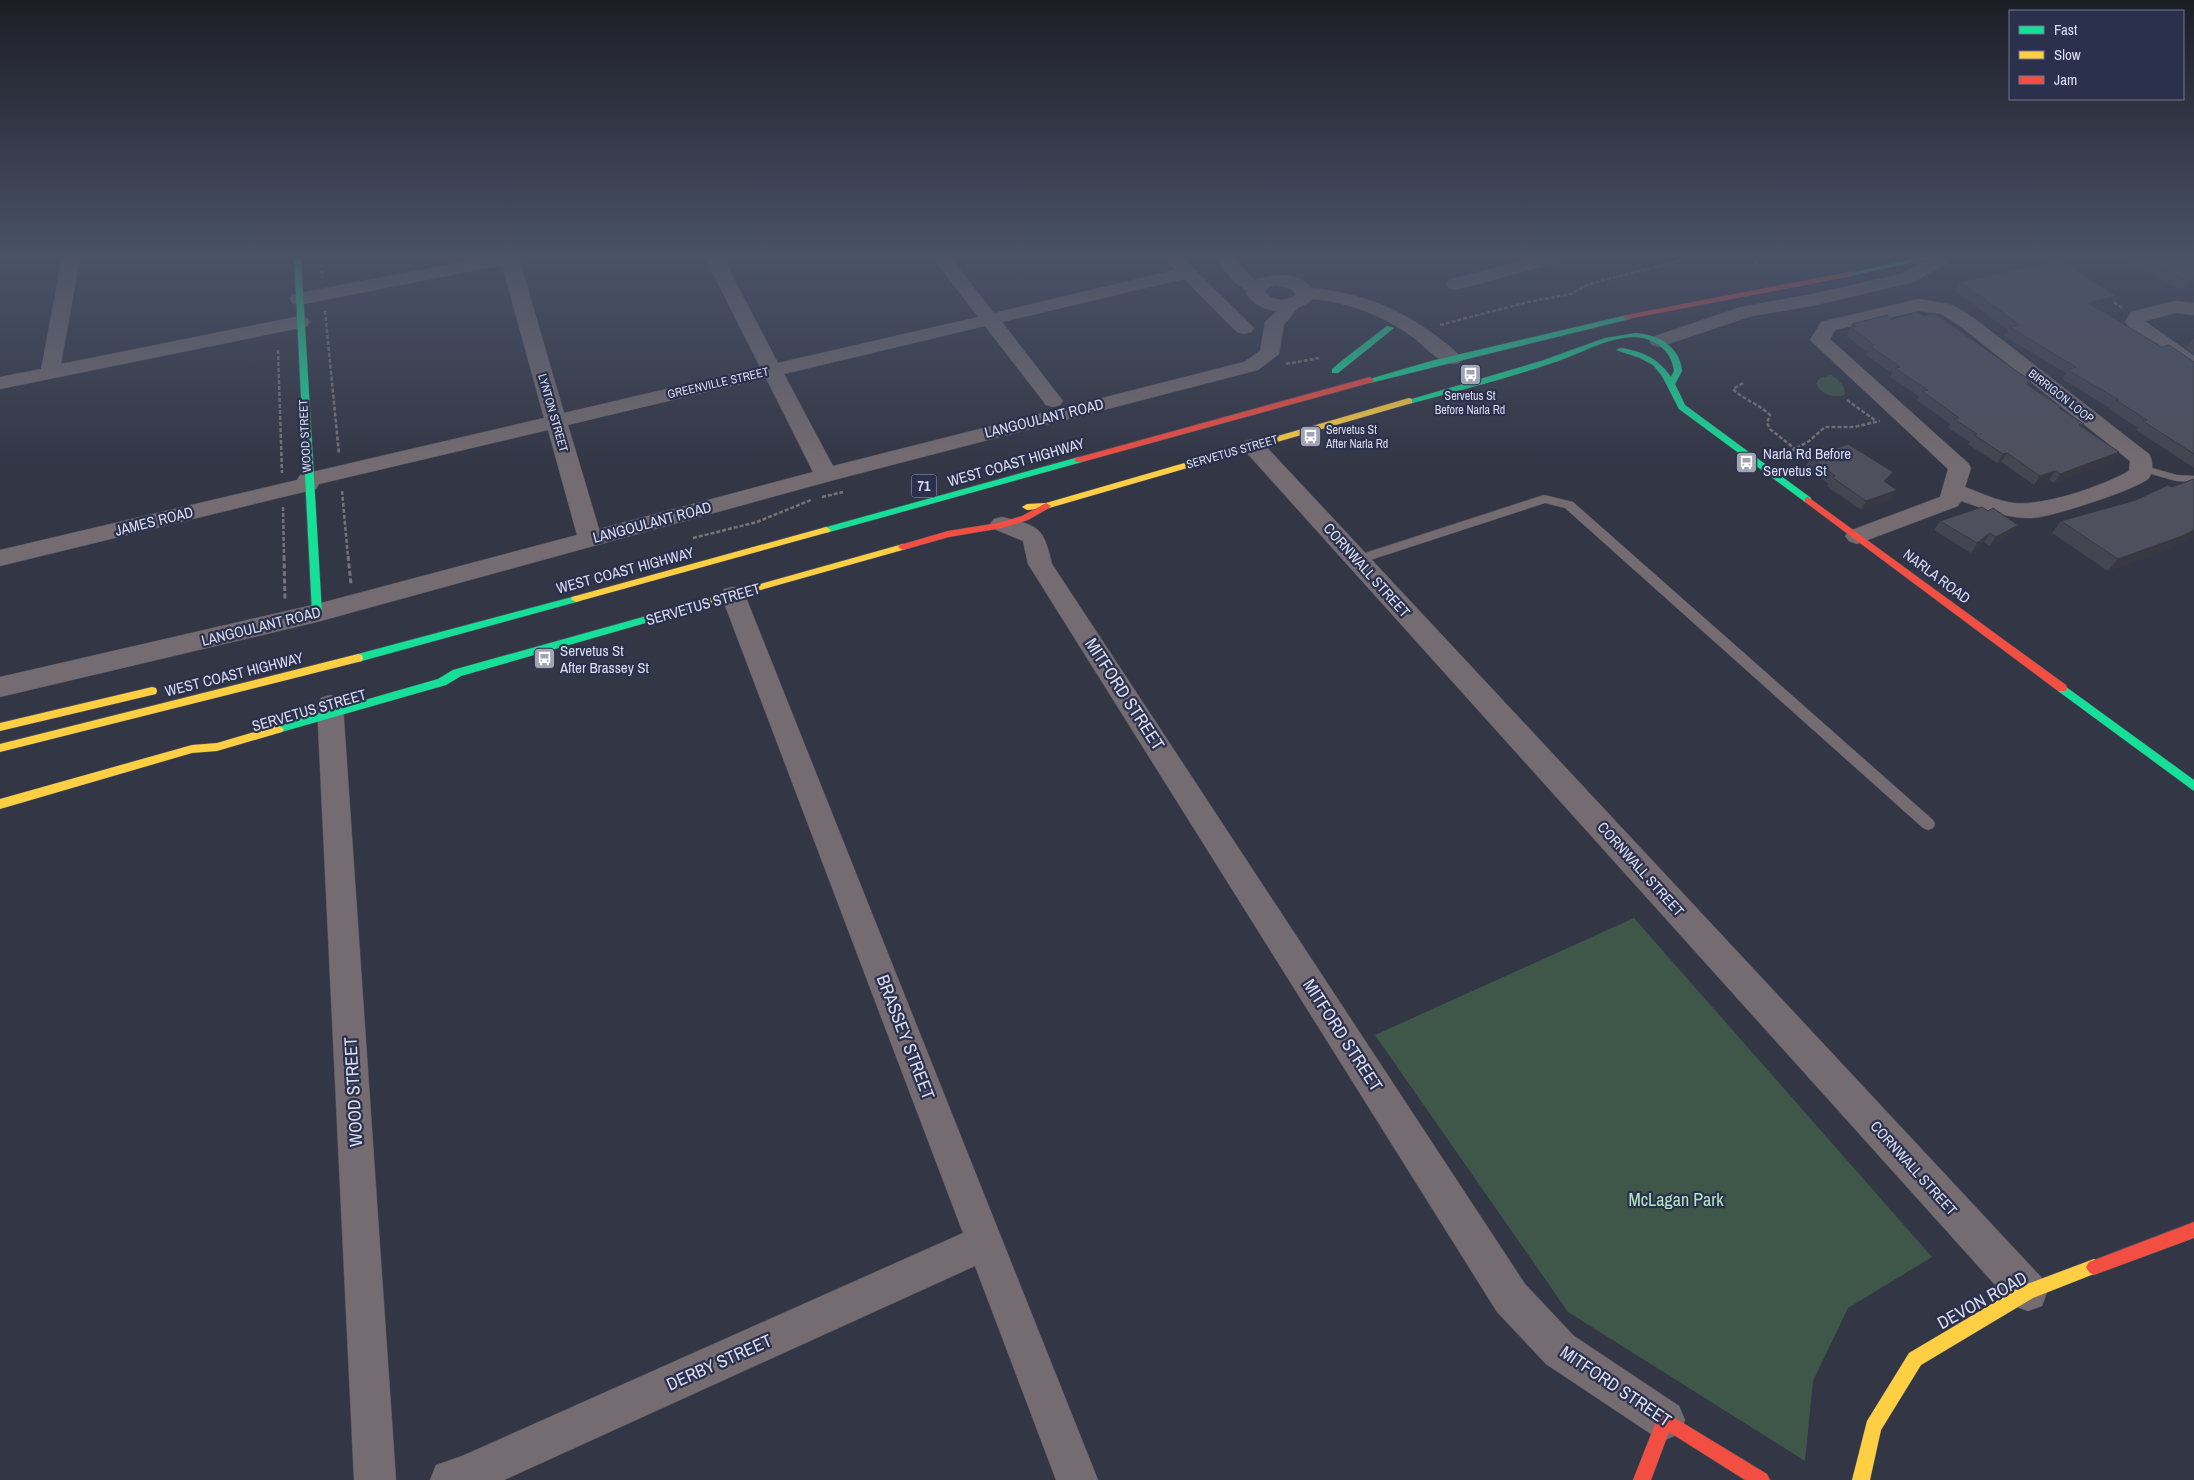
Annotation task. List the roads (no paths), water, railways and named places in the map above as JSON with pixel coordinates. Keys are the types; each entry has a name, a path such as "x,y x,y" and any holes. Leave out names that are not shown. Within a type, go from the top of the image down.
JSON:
{"main road":[{"name":"WOOD STREET","path":"300,327 317,613"},
{"name":"WEST COAST HIGHWAY","path":"0,748 327,667 1436,347 1563,327"},
{"path":"1362,364 1330,373 1352,355 1371,345 1390,328"},
{"name":"SERVETUS STREET","path":"948,534 963,525 1030,506 1046,506 1563,357 1625,335 1641,334 1659,341"},
{"name":"SERVETUS STREET","path":"1563,357 1620,350 1659,341"},
{"path":"1659,341 1677,360 1677,377 1671,384"},
{"name":"NARLA ROAD","path":"1620,350 1637,352 1654,361 1671,384 1672,392 1682,407 2194,786"},
{"name":"SERVETUS STREET","path":"0,804 192,749 217,746 330,710 442,682 458,673 948,534 969,533 1002,524 1035,514 1046,506"},
{"name":"WEST COAST HIGHWAY","path":"0,727 164,688"},
{"name":"DEVON ROAD","path":"1861,1480 1873,1427 1916,1358 2028,1292 2194,1230"},
{"path":"1642,1480 1665,1420"},
{"name":"MITFORD STREET","path":"1665,1420 1761,1480"}],"street":[{"path":"50,372 58,327"},
{"path":"0,383 275,327"},
{"name":"LYNTON STREET","path":"529,327 590,539"},
{"path":"750,327 826,475"},
{"name":"GREENVILLE STREET","path":"308,482 556,421 958,327"},
{"path":"994,327 1052,401"},
{"name":"LANGOULANT ROAD","path":"0,687 317,613 826,475 1251,366 1270,354 1274,327"},
{"path":"1406,327 1436,347"},
{"name":"SERVETUS STREET","path":"1659,341 1700,327"},
{"name":"BIRRIGON LOOP","path":"1827,327 1820,340 1960,468 1953,491"},
{"name":"BIRRIGON LOOP","path":"1973,327 2141,458 2141,468"},
{"path":"2140,327 2194,365"},
{"path":"1390,328 1436,347"},
{"name":"CORNWALL STREET","path":"1253,446 2028,1292"},
{"path":"1857,536 1950,501 1953,491 2010,510 2034,511 2116,487 2140,474 2141,468"},
{"name":"JAMES ROAD","path":"0,558 282,490 308,482"},
{"name":"MITFORD STREET","path":"1002,524 1029,533 1034,539 1040,564 1047,572 1511,1298 1560,1350 1665,1420"},
{"name":"BRASSEY STREET","path":"734,595 1077,1479"},
{"name":"WOOD STREET","path":"330,710 375,1480"},
{"name":"DERBY STREET","path":"451,1480 474,1472 985,1242"}],"lane":[{"path":"2141,468 2176,478 2194,479"},
{"path":"1357,560 1544,500 1556,500 1569,505 1928,824"}],"place":[{"name":"Servetus St Before Narla Rd","path":"1470,375"},
{"name":"Servetus St After Narla Rd","path":"1310,437"},
{"name":"Narla Rd Before Servetus St","path":"1747,462"},
{"name":"Servetus St After Brassey St","path":"544,659"}],"park label":[{"name":"McLagan Park","path":"1676,1199"}]}
